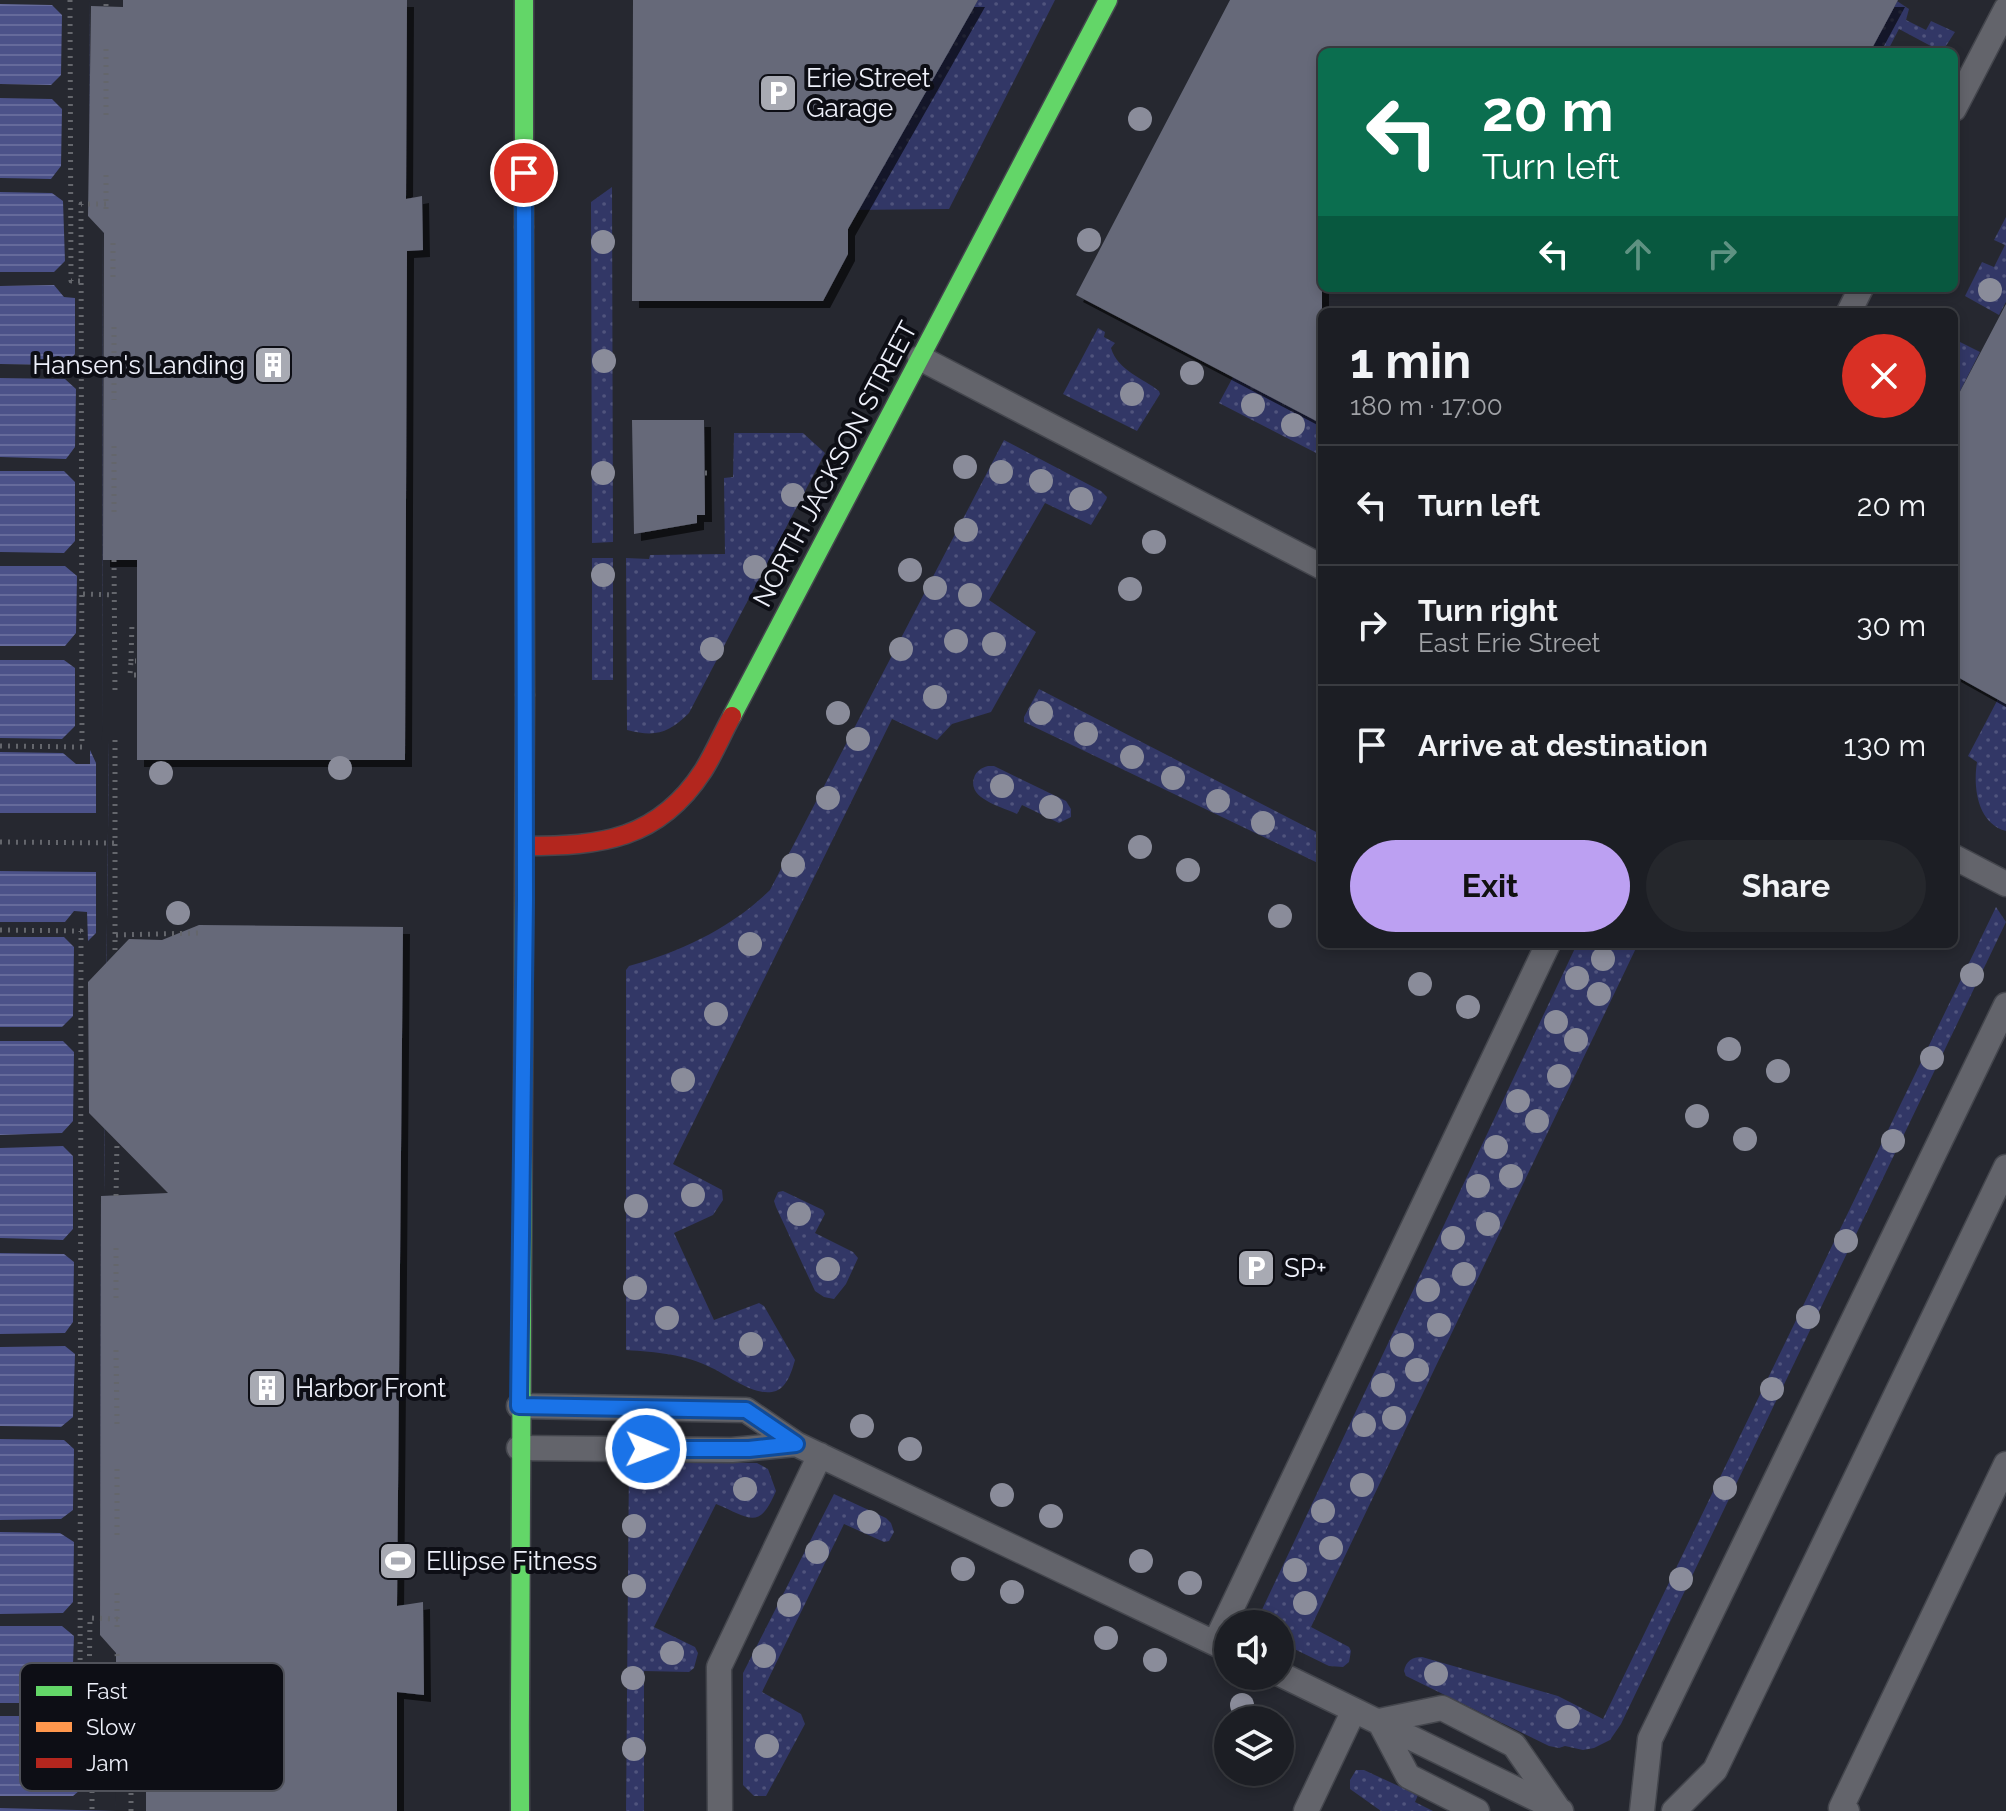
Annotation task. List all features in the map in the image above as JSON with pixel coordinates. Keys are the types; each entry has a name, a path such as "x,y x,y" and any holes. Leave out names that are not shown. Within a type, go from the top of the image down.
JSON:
{"street":[{"path":"520,1811 519,1406 525,846 524,0"},
{"name":"NORTH JACKSON STREET","path":"525,846 583,846 631,836 658,820 683,798 703,771 1108,0"}],"lane":[{"path":"1958,101 2006,9"},
{"path":"920,358 1318,565"},
{"path":"1958,859 2006,884"},
{"path":"1238,1610 1546,948"},
{"path":"1642,1811 1650,1739 2006,1005"},
{"path":"1674,1811 1715,1770 2006,1167"},
{"path":"519,1406 746,1410 796,1444 1214,1643"},
{"path":"519,1448 732,1450 796,1444"},
{"path":"720,1811 719,1667 820,1455"},
{"path":"1847,1811 1841,1808 2006,1464"},
{"path":"1294,1681 1560,1811"},
{"path":"1379,1721 1442,1708 1514,1745 1560,1811"},
{"path":"1306,1811 1354,1710"},
{"path":"1379,1721 1408,1776 1477,1811"},
{"path":"1538,1811 1560,1811"}],"path":[{"path":"70,0 71,281 81,281"},
{"path":"106,49 106,120"},
{"path":"0,746 82,747 81,204 106,206 106,169"},
{"path":"113,243 113,277"},
{"path":"114,327 114,400"},
{"path":"114,440 114,512"},
{"path":"705,473 713,473"},
{"path":"114,560 115,693"},
{"path":"83,594 115,595"},
{"path":"132,622 134,661 130,675 136,675"},
{"path":"115,740 115,954"},
{"path":"0,842 115,843"},
{"path":"0,930 81,931 80,1663"},
{"path":"116,935 199,933"},
{"path":"116,1196 117,1141"},
{"path":"116,1248 116,1302"},
{"path":"116,1350 117,1425"},
{"path":"117,1469 117,1535"},
{"path":"117,1593 117,1629"},
{"path":"89,1663 90,1618 118,1619"},
{"path":"117,1654 118,1663"}],"shaded area":[{"path":"0,0 90,0 89,169 103,216 102,740 109,740 104,1196 101,1197 100,1592 105,1663 20,1663 20,1791 115,1791 116,1811 0,1811"},
{"path":"978,0 1055,0 949,209 848,210"},
{"path":"1897,1 1909,9 1906,20 1926,30 1931,21 1955,32 1945,48 1935,48 1899,29 1889,48 1872,48"},
{"path":"612,187 613,542 592,543 591,202"},
{"path":"2006,217 2006,302 1999,315 1965,296 1982,262 1994,267 2005,245 1994,240"},
{"path":"1098,328 1105,332 1104,337 1115,343 1111,348 1119,363 1159,391 1137,431 1063,394"},
{"path":"1958,341 1980,352 1958,395"},
{"path":"1233,377 1318,422 1318,454 1219,403"},
{"path":"734,433 803,433 825,453 689,713 661,732 627,730 626,558 725,554 724,478 733,477"},
{"path":"1004,440 1101,491 1106,500 1091,525 1045,503 989,600 1036,632 991,712 952,724 937,740 892,719 673,1164 722,1190 723,1200 713,1215 674,1233 714,1320 759,1303 764,1306 795,1360 791,1374 780,1389 760,1391 691,1360 626,1350 626,970 629,966 705,937 739,916 770,890"},
{"path":"592,558 613,558 613,680 592,680"},
{"path":"1039,689 1318,833 1318,863 1024,722"},
{"path":"1998,699 2006,703 2006,831 1996,827 1983,812 1977,793 1977,762 1968,756"},
{"path":"994,766 1066,801 1071,817 1059,823 1022,805 1017,814 981,797 973,785 974,778 976,773"},
{"path":"1996,907 2006,922 1621,1724 1610,1740 1583,1750 1549,1746 1406,1676 1404,1671 1408,1662 1422,1657 1558,1696 1603,1719"},
{"path":"1575,948 1636,948 1311,1627 1349,1647 1351,1651 1349,1662 1343,1667 1329,1666 1294,1649 1294,1610 1262,1610"},
{"path":"783,1191 823,1210 825,1214 815,1233 853,1252 858,1258 846,1284 834,1299 815,1291 774,1201 778,1192"},
{"path":"629,1461 757,1463 768,1469 776,1491 764,1512 752,1518 716,1504 654,1627 695,1647 698,1653 694,1668 689,1672 644,1671 644,1811 626,1811"},
{"path":"834,1494 886,1518 894,1532 889,1541 884,1542 844,1524 762,1692 801,1714 805,1724 766,1796 754,1796 743,1785 743,1673"},
{"path":"1356,1770 1364,1770 1418,1795 1415,1802 1433,1811 1381,1811 1350,1789 1350,1780"}],"pier":[{"path":"0,0 90,0 89,169 103,216 102,740 109,740 104,1196 101,1197 100,1592 115,1593 115,1663 73,1663 74,1636 62,1626 0,1626 0,1614 63,1613 73,1602 74,1542 60,1533 0,1532 0,1520 61,1519 73,1510 74,1449 64,1440 0,1439 0,1426 61,1427 73,1417 75,1354 65,1346 0,1347 0,1334 65,1333 73,1322 74,1262 64,1254 0,1253 0,1238 63,1240 73,1229 73,1156 63,1146 0,1148 0,1135 62,1133 73,1121 74,1052 63,1041 0,1041 0,1027 62,1027 73,1016 74,947 64,937 0,937 0,922 65,922 74,911 87,912 88,941 96,933 96,872 0,871 0,813 96,813 96,763 90,750 90,764 76,764 63,753 0,752 0,738 62,739 75,726 75,668 64,660 0,660 0,646 65,646 76,633 77,576 65,566 0,566 0,552 64,553 75,541 75,482 64,471 0,471 0,457 66,459 75,447 76,389 65,379 0,378 0,364 65,365 75,354 75,298 64,297 54,285 0,286 0,272 54,272 65,261 63,201 52,193 0,192 0,178 51,179 61,166 62,109 52,99 0,98 0,84 51,85 61,75 62,15 52,5 0,4"},
{"path":"0,1703 20,1703 20,1716 0,1716"},
{"path":"79,1791 116,1791 116,1811 0,1808 0,1796 73,1796"}],"building":[{"name":"Hansen's Landing","path":"123,0 407,0 406,199 422,196 423,250 407,251 405,760 137,760 137,560 103,560 104,233 88,216 91,6 123,7"},
{"name":"Erie Street Garage","path":"633,0 978,0 848,229 848,254 823,301 632,301"},
{"path":"1230,0 1898,0 1872,48 1318,48 1318,292 1322,292 1322,308 1318,308 1318,422 1076,295"},
{"path":"2006,304 2006,704 1958,677 1958,395"},
{"path":"632,420 704,420 705,515 697,515 697,523 634,534"},
{"name":"Harbor Front","path":"199,925 403,927 397,1606 423,1602 424,1695 397,1692 397,1811 146,1811 146,1791 284,1791 284,1663 116,1663 116,1653 100,1635 101,1196 168,1193 89,1113 88,982 129,939 162,940"}],"traffic: fast":[{"path":"524,0 524,227"},
{"path":"732,716 1108,0"},
{"path":"520,1811 525,695"}],"traffic: slow":[{"path":"524,227 525,695"}],"traffic: jam":[{"path":"525,846 603,840 647,825 686,794 707,764 732,716"}],"place":[{"name":"Erie Street Garage","path":"778,93"},
{"name":"Hansen's Landing","path":"273,365"},
{"name":"SP+","path":"1256,1268"},
{"name":"Harbor Front","path":"267,1388"},
{"name":"Ellipse Fitness","path":"398,1561"}],"route":[{"path":"524,173 525,899 519,1406 746,1410 796,1444 749,1449 646,1449"}]}
